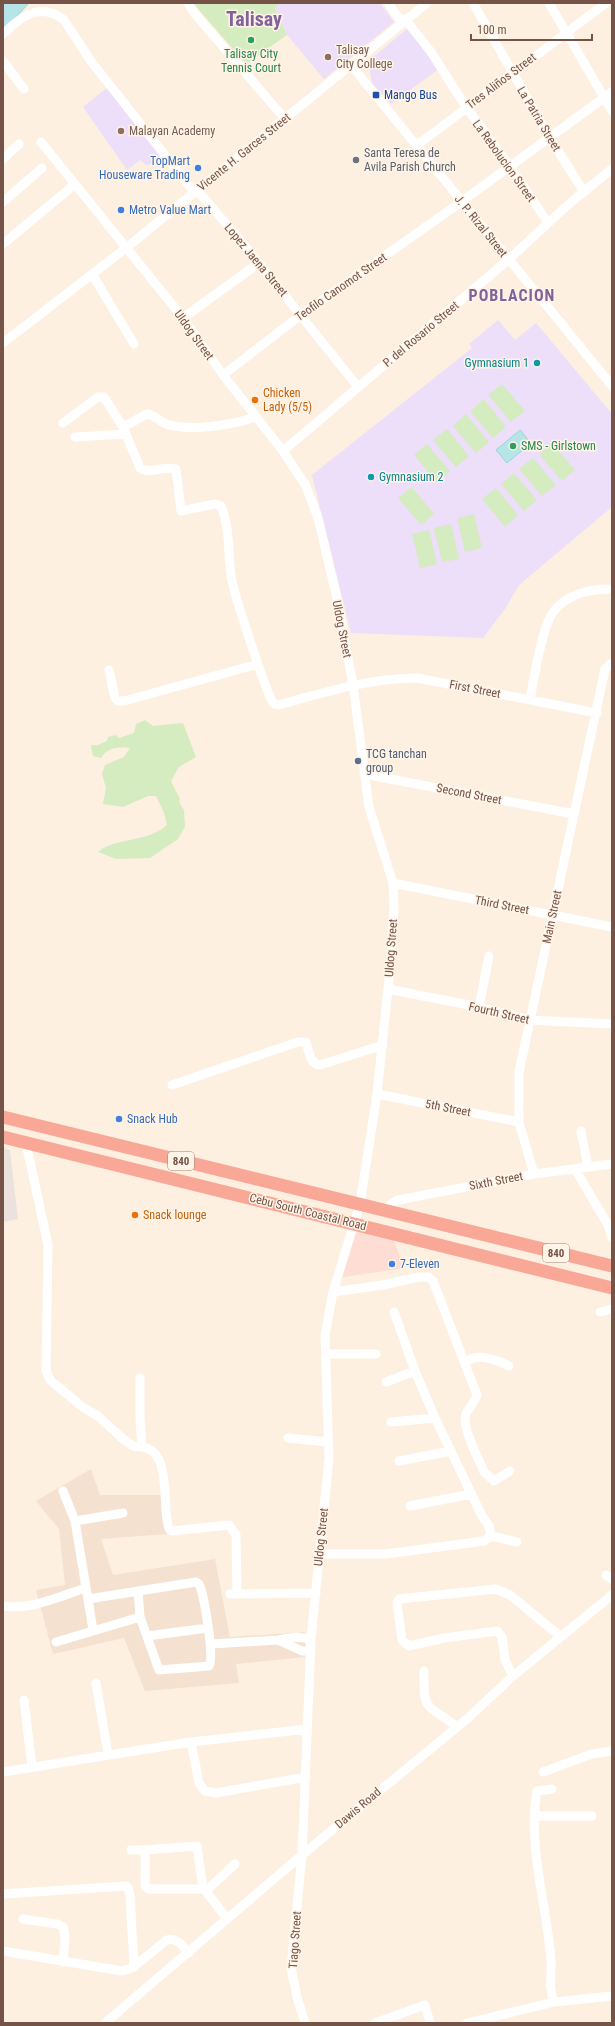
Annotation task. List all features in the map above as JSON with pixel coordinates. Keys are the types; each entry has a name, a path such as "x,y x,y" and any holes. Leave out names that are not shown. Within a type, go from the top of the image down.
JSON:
{"highway":[{"name":"Cebu South Coastal Road","path":"3,1117 612,1266"},
{"name":"Cebu South Coastal Road","path":"3,1138 354,1223 612,1288"}],"street":[{"path":"188,3 194,14 285,119"},
{"name":"La Rebolucion Street","path":"388,3 431,52 466,108 510,166 548,223"},
{"name":"Vicente H. Garces Street","path":"3,343 126,248 427,3"},
{"name":"La Patria Street","path":"472,3 550,138 584,192"},
{"path":"549,3 612,111"},
{"name":"Tres Aliños Street","path":"416,146 606,3"},
{"name":"Lopez Jaena Street","path":"3,34 17,20 30,13 39,12 58,15 64,20 90,60 195,191 259,263 358,387"},
{"path":"3,61 24,89"},
{"name":"J. P. Rizal Street","path":"351,65 508,260 612,386"},
{"name":"Teofilo Canomot Street","path":"224,375 301,315 461,202 612,92"},
{"name":"Uldog Street","path":"41,142 183,318 224,375 283,451 306,486 318,518 336,594 353,685 369,808 393,883 394,910 383,1045 377,1094 360,1204 333,1292 325,1335 329,1458 310,1652 302,1855"},
{"path":"3,159 19,144"},
{"path":"3,202 42,168"},
{"name":"P. del Rosario Street","path":"283,451 508,260 548,223 612,169"},
{"path":"3,244 74,184"},
{"path":"183,318 259,263"},
{"path":"92,274 134,344"},
{"path":"63,422 98,397 101,397 105,399 125,430"},
{"path":"75,437 125,430 147,414 154,416 164,424 182,428 236,422 256,417"},
{"name":"First Street","path":"125,430 142,470 176,469 181,512 215,504 221,506 224,517 231,578 258,664 272,701 278,705 353,685 391,678 417,678 597,713"},
{"path":"530,699 538,660 549,619 554,610 570,597 590,590 612,589"},
{"name":"Main Street","path":"534,1174 519,1122 519,1072 597,713 605,669 608,664 612,663"},
{"path":"109,670 115,698 118,701 138,698 258,664"},
{"name":"Second Street","path":"364,774 574,814"},
{"name":"Third Street","path":"393,883 612,927"},
{"path":"479,1007 489,956"},
{"name":"Fourth Street","path":"388,989 479,1007 530,1020 612,1024"},
{"path":"172,1085 298,1042 306,1042 312,1062 316,1065 383,1045"},
{"name":"5th Street","path":"377,1094 519,1122"},
{"path":"581,1131 588,1167"},
{"path":"26,1143 48,1245 46,1371 51,1381 84,1408 98,1416 133,1446 148,1448 156,1453 162,1466 169,1529 172,1531 229,1525 233,1529 236,1535 234,1594 316,1593"},
{"name":"Sixth Street","path":"385,1211 391,1204 398,1200 534,1174 612,1164"},
{"path":"575,1169 608,1225 612,1237"},
{"path":"333,1292 384,1285 420,1277 428,1277 433,1282 477,1395 466,1414 466,1430 484,1472 489,1477 494,1481 510,1470"},
{"path":"600,1312 612,1309"},
{"path":"394,1312 415,1371 435,1418 471,1494 489,1526 491,1536"},
{"path":"326,1354 376,1354"},
{"path":"465,1362 476,1358 490,1358 509,1366"},
{"path":"386,1382 415,1371"},
{"path":"140,1378 142,1447"},
{"path":"391,1422 435,1418"},
{"path":"288,1438 328,1442"},
{"path":"399,1461 451,1452"},
{"path":"63,1491 75,1521 93,1630"},
{"path":"410,1506 471,1494"},
{"path":"75,1521 123,1513"},
{"path":"319,1554 386,1554 484,1541 491,1536 518,1542"},
{"path":"88,1599 196,1582 199,1584 211,1644 212,1660 209,1666 163,1671 157,1668 140,1617 138,1592"},
{"path":"3,1606 16,1608 37,1604 85,1588"},
{"path":"513,1676 504,1660 502,1637 497,1631 444,1638 409,1646 405,1644 402,1640 396,1603 399,1599 496,1589 510,1595 561,1637"},
{"name":"Dawis Road","path":"105,2023 189,1953 302,1855 456,1726 468,1718 513,1676 612,1595"},
{"path":"56,1642 140,1617"},
{"path":"147,1636 208,1628"},
{"path":"211,1644 278,1640 297,1636 311,1639"},
{"path":"278,1640 302,1651 310,1652"},
{"path":"424,1671 424,1698 427,1705 456,1726"},
{"path":"96,1683 108,1754"},
{"path":"24,1700 32,1767"},
{"path":"3,1772 108,1754 307,1728"},
{"path":"191,1742 199,1783 205,1791 216,1793 306,1777"},
{"path":"543,1772 592,1754 612,1751"},
{"path":"552,1789 537,1791 535,1816 537,1857 551,1960 549,1989 554,2002"},
{"path":"535,1816 592,1816"},
{"path":"131,1850 197,1846 205,1890 227,1919"},
{"path":"145,1850 145,1886 148,1889 205,1890 235,1864"},
{"name":"Tiago Street","path":"302,1855 291,1968 297,1997 305,2023"},
{"path":"3,1894 126,1886 130,1895 134,1967"},
{"path":"23,1919 57,1924 63,1927 65,1937 63,1962"},
{"path":"3,1951 122,1971 134,1967 167,1940 176,1939 189,1953"},
{"path":"467,2023 554,2002 612,1996"},
{"path":"375,2023 424,2005 430,2023"}],"shaded area":[{"name":"Talisay City College","path":"280,3 380,3 394,22 324,79 287,35 275,7"},
{"name":"Talisay City College","path":"408,28 439,69 391,104 372,83 369,66 373,57"},
{"name":"Malayan Academy","path":"109,86 162,155 147,166 140,160 127,170 83,107"},
{"path":"498,320 515,340 536,323 612,414 612,507 519,585 505,609 483,638 351,633 312,475 472,348 469,344"},
{"path":"3,1148 10,1150 18,1219 3,1222"},
{"path":"361,1230 392,1237 405,1268 338,1278 355,1233"},
{"path":"91,1469 100,1495 163,1495 167,1534 101,1539 113,1575 215,1559 230,1637 305,1632 305,1657 236,1664 239,1683 145,1691 124,1638 53,1654 36,1590 65,1585 59,1529 36,1501"}],"green space":[{"path":"193,3 280,3 275,8 287,35 246,64"},
{"path":"502,384 525,411 511,422 488,395"},
{"path":"484,399 506,427 493,438 470,411"},
{"path":"466,414 489,442 476,453 453,426"},
{"path":"447,429 469,456 456,467 433,440"},
{"path":"552,443 575,470 562,481 539,454"},
{"path":"427,444 450,471 437,483 414,455"},
{"path":"533,458 556,485 542,496 519,469"},
{"path":"514,473 537,500 524,511 501,484"},
{"path":"412,487 434,514 421,525 398,498"},
{"path":"496,488 518,515 505,527 482,499"},
{"path":"474,514 482,548 465,552 457,518"},
{"path":"451,524 459,559 442,562 434,528"},
{"path":"429,530 437,564 420,568 412,534"},
{"path":"145,720 153,726 183,723 196,757 179,767 171,781 180,799 179,802 184,810 185,827 178,839 150,858 116,859 98,852 105,847 114,844 150,835 167,825 164,813 156,796 148,796 123,807 103,804 106,788 102,774 105,765 124,757 130,748 114,748 106,752 101,758 93,756 91,745 98,745 107,741 108,737 116,735 119,738 134,733 136,724"}],"water":[{"path":"3,3 29,3 3,31"},
{"name":"SMS - Girlstown","path":"520,430 531,443 507,463 496,450"}],"place":[{"name":"Talisay City Tennis Court","path":"251,40"},
{"name":"Talisay City College","path":"328,57"},
{"name":"Mango Bus","path":"376,95"},
{"name":"Malayan Academy","path":"121,131"},
{"name":"Santa Teresa de Avila Parish Church","path":"356,160"},
{"name":"TopMart Houseware Trading","path":"198,168"},
{"name":"Metro Value Mart","path":"121,210"},
{"name":"Gymnasium 1","path":"537,363"},
{"name":"Chicken Lady (5/5)","path":"255,400"},
{"name":"SMS - Girlstown","path":"513,446"},
{"name":"Gymnasium 2","path":"371,477"},
{"name":"TCG tanchan group","path":"358,761"},
{"name":"Snack Hub","path":"119,1119"},
{"name":"Snack lounge","path":"135,1215"},
{"name":"7-Eleven","path":"392,1264"}],"district":[{"name":"Talisay","path":"254,19"},
{"name":"POBLACION","path":"512,295"}]}
